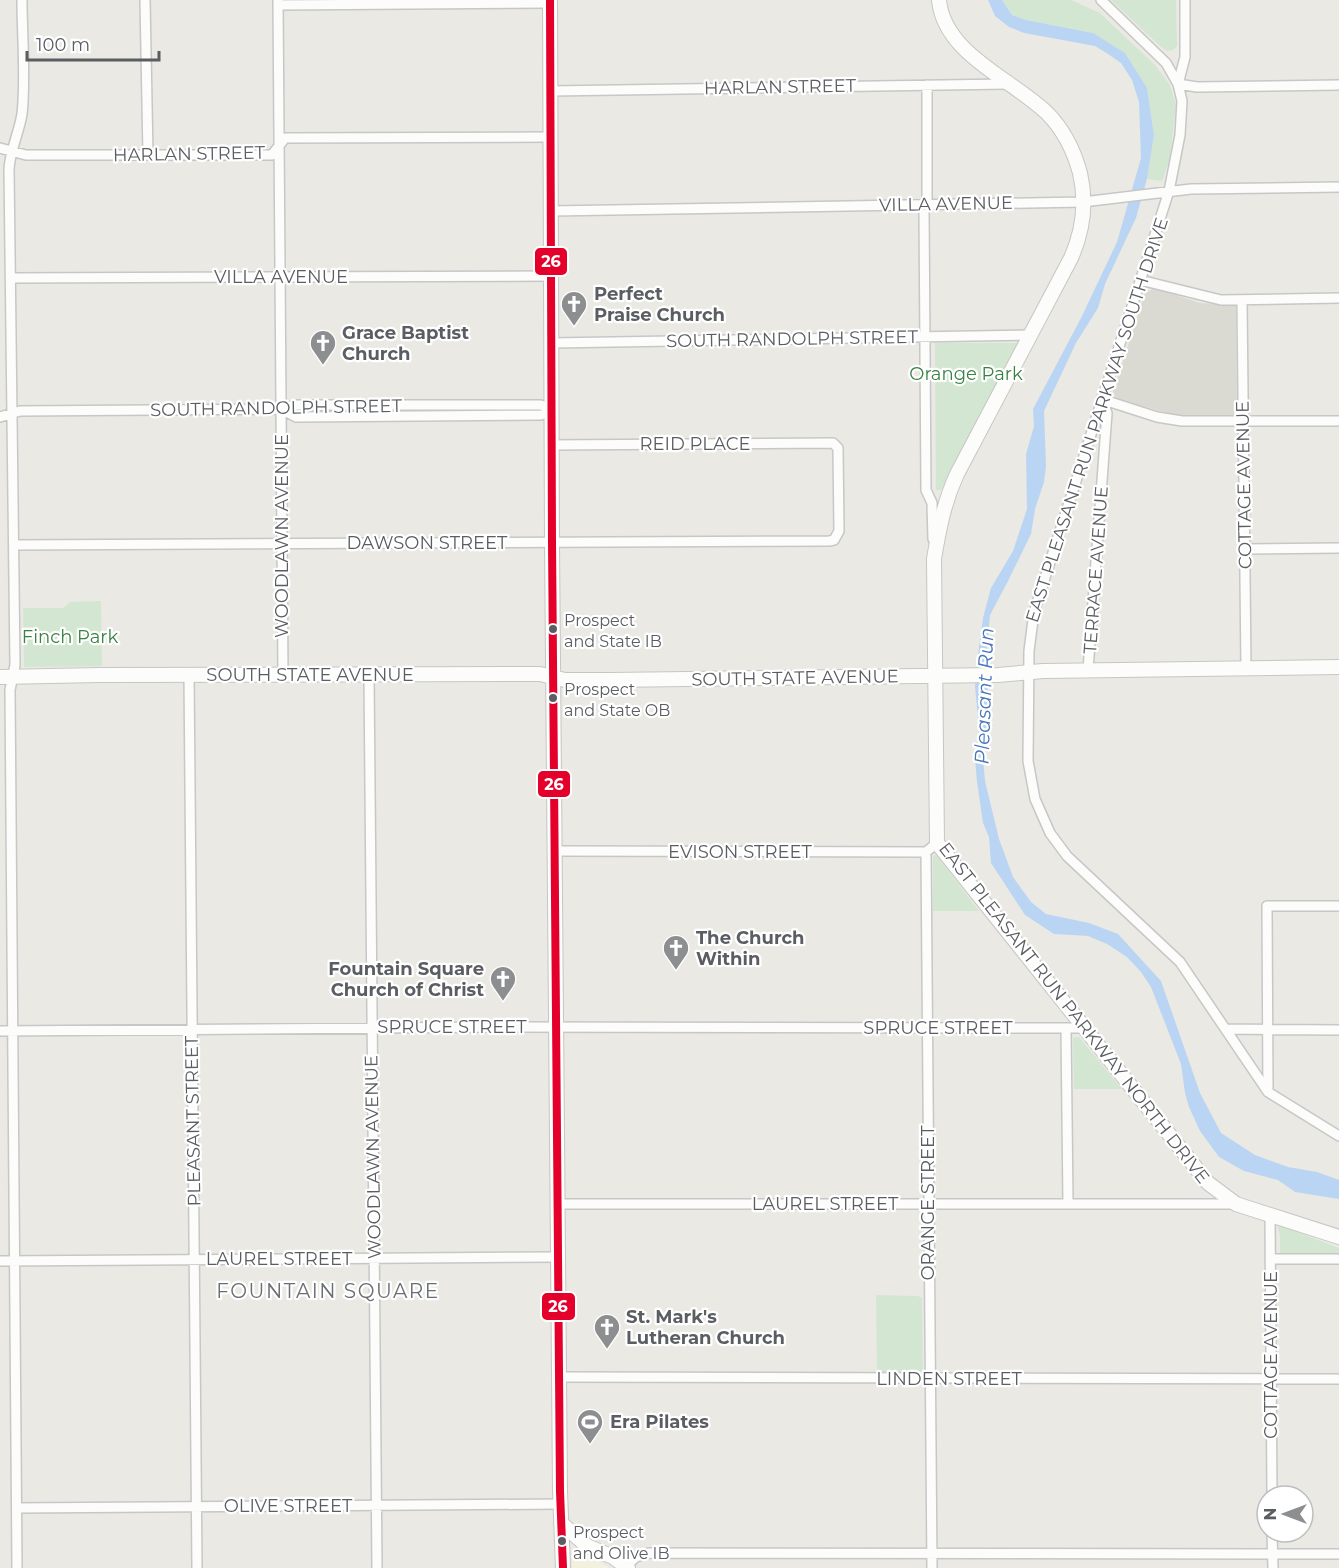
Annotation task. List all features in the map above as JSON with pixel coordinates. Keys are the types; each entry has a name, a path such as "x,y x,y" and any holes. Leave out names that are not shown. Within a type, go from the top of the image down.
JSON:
{"street":[{"path":"17,1568 10,690 6,677 15,665 9,169 22,110 22,0"},
{"path":"146,0 148,155"},
{"name":"EAST PLEASANT RUN PARKWAY NORTH DRIVE","path":"939,0 941,14 950,33 972,55 1048,115 1064,135 1078,166 1083,201 1082,224 1074,250 952,485 942,514 934,559 936,676 931,848 1085,1028 1199,1174 1217,1191 1236,1204 1339,1237"},
{"name":"EAST PLEASANT RUN PARKWAY SOUTH DRIVE","path":"1101,0 1166,63 1178,84 1182,101 1181,126 1169,191 1035,605 1030,628 1028,673 1028,765 1034,793 1046,826 1067,855 1180,962 1268,1092 1339,1136"},
{"name":"EAST PLEASANT RUN PARKWAY SOUTH DRIVE","path":"1178,84 1185,57 1185,0"},
{"path":"278,2 550,2 553,677 560,1504 563,1568"},
{"name":"WOODLAWN AVENUE","path":"278,2 283,674"},
{"name":"HARLAN STREET","path":"551,91 1010,84"},
{"path":"1178,84 1197,87 1339,85"},
{"path":"927,85 926,205 924,210 926,490 932,503 934,559"},
{"name":"HARLAN STREET","path":"0,148 26,155 272,155 285,138 551,137"},
{"name":"VILLA AVENUE","path":"551,211 1083,201 1169,191 1339,187"},
{"name":"VILLA AVENUE","path":"11,278 552,276"},
{"path":"1140,280 1205,297 1242,301 1339,298"},
{"name":"COTTAGE AVENUE","path":"1242,301 1246,669"},
{"name":"SOUTH RANDOLPH STREET","path":"552,343 1031,335"},
{"path":"1101,399 1157,417 1177,420 1339,421"},
{"name":"TERRACE AVENUE","path":"1088,670 1107,413 1101,399"},
{"name":"SOUTH RANDOLPH STREET","path":"0,417 20,411 282,409 296,405 541,405 552,410"},
{"name":"REID PLACE","path":"552,445 831,442 836,445 838,459 837,534"},
{"name":"DAWSON STREET","path":"14,545 829,541 834,540 837,534"},
{"path":"1244,549 1339,548"},
{"name":"SOUTH STATE AVENUE","path":"6,677 540,674 565,680 588,680 955,676 1088,670 1339,667"},
{"name":"PLEASANT STREET","path":"189,675 197,1568"},
{"name":"WOODLAWN AVENUE","path":"369,675 377,1568"},
{"name":"EVISON STREET","path":"555,851 931,848"},
{"name":"ORANGE STREET","path":"931,848 927,1029 932,1568"},
{"path":"1268,1092 1267,906 1339,906"},
{"name":"SPRUCE STREET","path":"0,1031 372,1028 1085,1028"},
{"path":"1066,1029 1068,1203"},
{"path":"1227,1029 1339,1030"},
{"name":"LAUREL STREET","path":"558,1204 1236,1204"},
{"name":"COTTAGE AVENUE","path":"1270,1215 1272,1484"},
{"name":"LAUREL STREET","path":"0,1261 558,1257"},
{"path":"1270,1259 1339,1259"},
{"name":"LINDEN STREET","path":"559,1377 1339,1379"},
{"name":"OLIVE STREET","path":"17,1508 560,1504"},
{"path":"561,1523 584,1544 613,1557 627,1567 636,1557 649,1553 1339,1554"},
{"path":"1272,1544 1273,1568"}],"shaded area":[{"path":"1155,288 1200,303 1236,305 1237,417 1184,418 1116,398 1113,392 1145,293"},
{"path":"572,1551 579,1551 610,1568 572,1568"}],"green space":[{"path":"1002,0 1071,0 1100,13 1155,65 1170,85 1176,105 1170,158 1162,181 1147,179 1154,135 1147,88 1093,33 1026,20 1012,15"},
{"path":"1111,0 1176,0 1177,46 1167,51"},
{"name":"Orange Park","path":"935,343 1018,343 941,490 936,490"},
{"name":"Finch Park","path":"101,601 102,666 24,667 23,608 63,608 70,602"},
{"path":"935,855 979,911 933,911 933,857"},
{"path":"1079,1037 1122,1089 1074,1089 1073,1038"},
{"path":"1277,1224 1339,1248 1339,1256 1280,1255 1280,1235"},
{"path":"876,1295 922,1298 923,1372 877,1372"}],"water":[{"name":"Pleasant Run","path":"988,0 1002,0 1012,15 1026,20 1093,33 1125,53 1147,88 1154,135 1147,179 1136,218 1105,284 1098,308 1076,343 1044,411 1046,467 1031,534 990,615 986,664 989,707 983,758 985,781 999,839 1013,877 1031,902 1046,914 1089,923 1118,934 1161,981 1200,1093 1221,1133 1255,1155 1288,1167 1317,1172 1339,1180 1339,1199 1295,1192 1278,1180 1244,1171 1219,1157 1200,1131 1189,1107 1181,1064 1151,987 1141,972 1127,957 1107,944 1088,936 1054,934 1025,915 991,863 989,837 983,823 975,759 979,730 975,686 983,618 991,588 1013,551 1027,509 1026,454 1034,426 1033,409 1081,318 1117,242 1141,158 1139,102 1132,80 1121,63 1095,46 1024,33 1009,27 995,16"}],"transit line":[{"name":"26","path":"550,0 552,542 560,1491 563,1568"}],"place":[{"name":"Perfect Praise Church","path":"574,327"},
{"name":"Grace Baptist Church","path":"323,366"},
{"name":"Prospect and State IB","path":"553,629"},
{"name":"Prospect and State OB","path":"553,698"},
{"name":"The Church Within","path":"676,971"},
{"name":"Fountain Square Church of Christ","path":"503,1002"},
{"name":"St. Mark's Lutheran Church","path":"607,1350"},
{"name":"Era Pilates","path":"590,1445"},
{"name":"Prospect and Olive IB","path":"562,1541"}],"district":[{"name":"FOUNTAIN SQUARE","path":"328,1291"}]}
